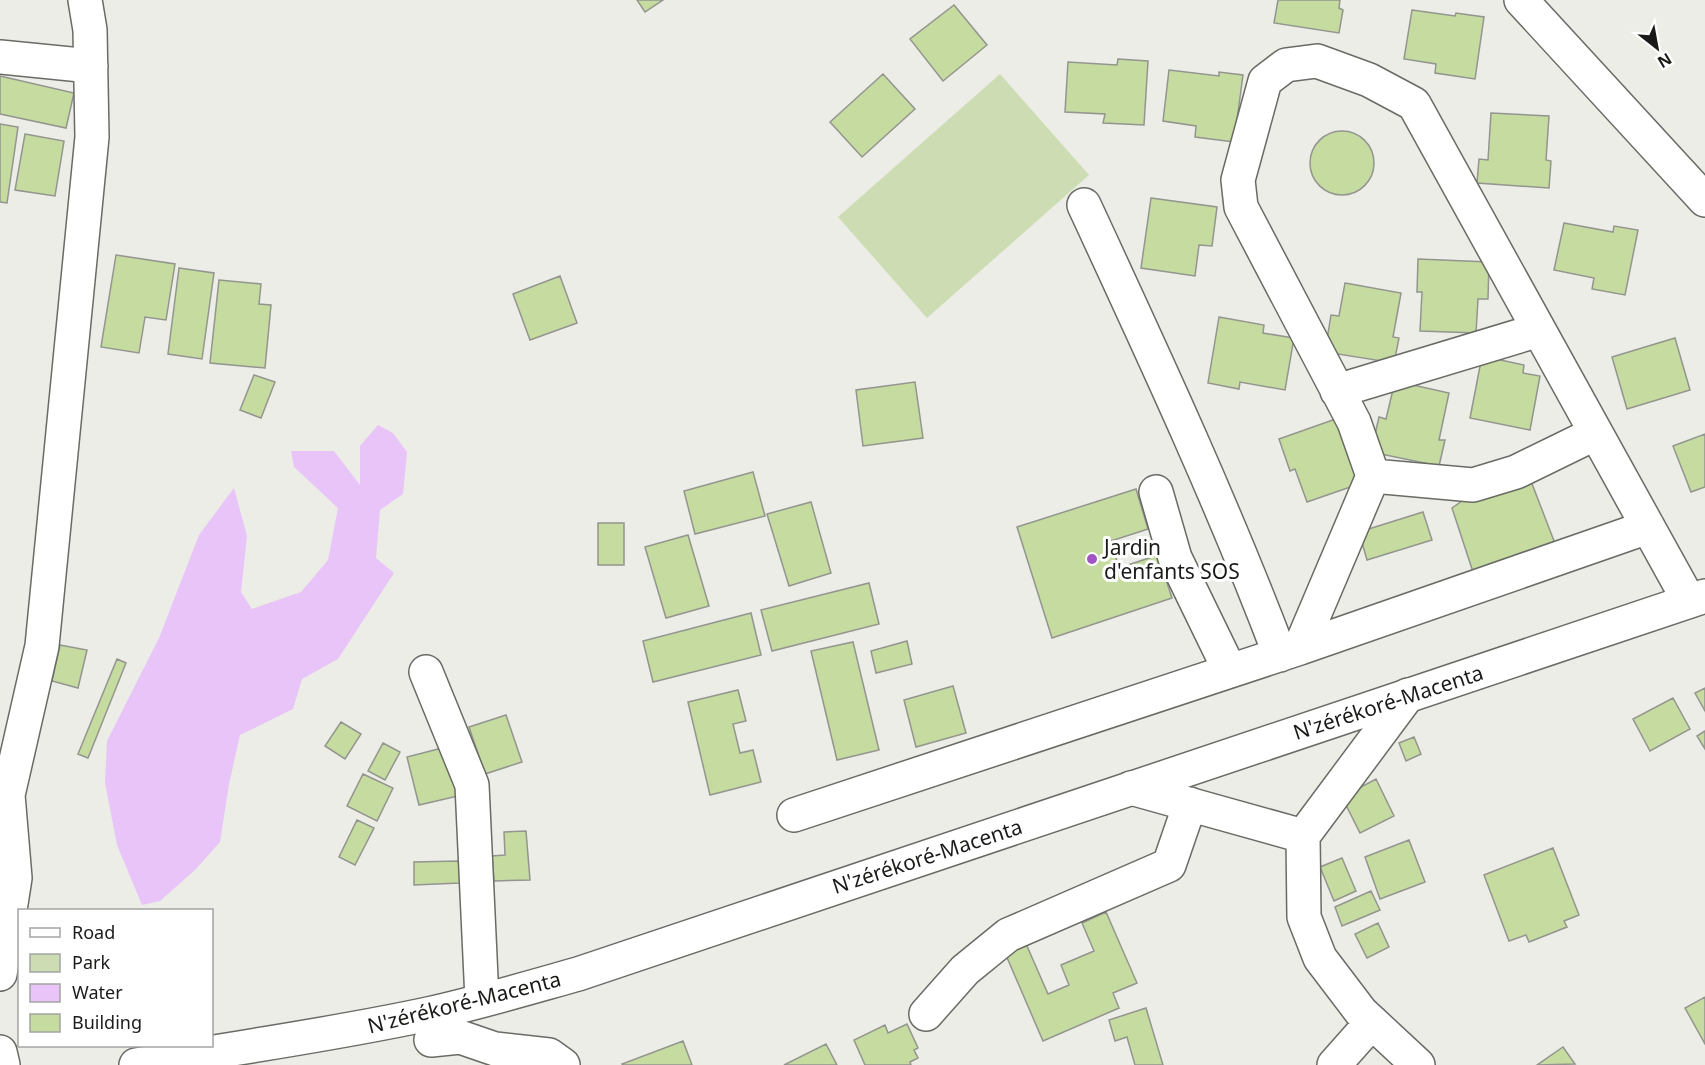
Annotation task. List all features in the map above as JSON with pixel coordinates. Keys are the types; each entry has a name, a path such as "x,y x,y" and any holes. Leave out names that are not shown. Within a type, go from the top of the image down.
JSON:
{"main road":[{"path":"0,974 8,878 9,795 42,646 92,137 90,30 85,0"},
{"path":"1521,0 1705,200"},
{"path":"0,57 91,66"},
{"path":"1290,652 1373,476 1354,422 1241,207 1238,180 1265,81 1286,65 1317,61 1369,80 1414,104 1648,527 1697,598"},
{"path":"1084,205 1250,576 1290,652"},
{"path":"1337,391 1539,330"},
{"path":"1373,476 1473,485 1516,472 1596,433"},
{"path":"1156,492 1175,558 1230,671"},
{"path":"794,815 1290,652 1648,527"},
{"name":"N'zérékoré-Macenta","path":"136,1065 249,1045 293,1041 428,1040 482,1000 578,974 1697,598"},
{"path":"426,672 472,785 482,1000"},
{"path":"1408,695 1303,836 1304,917 1320,958 1361,1012 1418,1065"},
{"path":"1131,788 1303,836"},
{"path":"926,1014 965,970 1008,934 1169,865 1190,804"},
{"path":"1334,1065 1372,1022"},
{"path":"428,1040 460,1037 495,1049 549,1055 563,1065"},
{"path":"0,1052 3,1065"}],"green space":[{"path":"1000,74 1089,175 927,318 838,217"}],"water":[{"path":"378,425 393,433 407,452 403,494 380,510 376,558 394,573 338,659 302,679 293,709 240,735 229,784 220,842 195,870 160,901 142,905 117,845 105,783 107,741 159,638 199,535 234,488 247,536 241,592 252,609 301,592 328,560 338,508 294,467 291,451 334,451 360,485 360,446"}],"building":[{"path":"637,0 663,0 645,12"},
{"path":"1278,0 1340,0 1339,8 1343,10 1339,33 1274,23"},
{"path":"954,5 987,45 943,81 910,39"},
{"path":"1412,10 1455,16 1456,13 1484,17 1475,79 1435,73 1436,64 1404,59"},
{"path":"1118,59 1148,61 1144,125 1103,123 1105,114 1065,112 1068,62 1117,65"},
{"path":"1169,70 1219,76 1219,72 1243,75 1234,142 1195,137 1196,126 1163,121"},
{"path":"883,74 915,109 862,157 830,122"},
{"path":"0,76 74,93 66,128 0,114"},
{"path":"1491,113 1549,116 1546,160 1551,161 1549,188 1477,183 1479,159 1488,160"},
{"path":"0,124 18,127 7,203 0,202"},
{"path":"1342,131 1360,137 1368,145 1374,163 1368,181 1360,189 1342,195 1324,189 1316,181 1310,163 1316,145 1324,137"},
{"path":"25,134 64,141 55,196 15,190"},
{"path":"1151,198 1217,207 1212,246 1199,245 1195,276 1141,268"},
{"path":"1564,223 1613,232 1614,226 1638,230 1625,295 1592,289 1594,278 1554,270"},
{"path":"116,255 175,264 166,320 145,317 139,353 101,347"},
{"path":"1418,259 1489,262 1488,299 1478,299 1476,333 1420,331 1422,292 1417,292"},
{"path":"179,268 214,273 202,359 168,354"},
{"path":"560,276 577,323 530,340 513,294"},
{"path":"219,280 261,284 259,304 271,305 265,368 210,363"},
{"path":"1345,283 1401,293 1393,337 1399,338 1394,363 1325,352 1331,315 1339,316"},
{"path":"1219,317 1264,325 1263,333 1294,338 1285,390 1240,382 1239,389 1208,383"},
{"path":"1675,338 1690,390 1627,409 1612,357"},
{"path":"1482,356 1524,365 1523,373 1540,376 1530,430 1470,418"},
{"path":"254,375 275,382 261,418 240,410"},
{"path":"1395,381 1449,393 1439,440 1445,440 1439,466 1371,452 1379,417 1386,419"},
{"path":"915,382 923,438 863,446 856,390"},
{"path":"1344,416 1359,484 1307,502 1295,469 1290,471 1279,439"},
{"path":"1705,434 1705,487 1691,492 1673,446"},
{"path":"753,472 765,516 695,534 684,491"},
{"path":"1529,476 1556,546 1474,575 1452,508 1472,494"},
{"path":"1136,489 1148,529 1111,541 1119,568 1158,555 1172,598 1052,638 1017,527"},
{"path":"811,502 831,573 789,586 767,514"},
{"path":"1423,512 1432,540 1367,560 1359,532"},
{"path":"598,523 624,523 624,565 598,565"},
{"path":"688,535 709,606 666,618 645,547"},
{"path":"869,583 879,624 772,651 761,610"},
{"path":"751,613 761,655 653,682 643,641"},
{"path":"907,641 912,664 876,673 871,651"},
{"path":"853,642 879,750 837,760 811,651"},
{"path":"60,645 87,650 78,688 52,681"},
{"path":"117,659 126,663 88,758 78,754"},
{"path":"953,686 966,733 916,747 904,700"},
{"path":"1705,688 1705,711 1695,693"},
{"path":"738,690 746,721 733,724 740,753 753,750 761,782 710,795 688,702"},
{"path":"1673,698 1690,729 1650,751 1633,719"},
{"path":"506,715 522,762 485,774 469,727"},
{"path":"341,722 361,734 345,759 325,746"},
{"path":"1705,731 1705,749 1697,736"},
{"path":"1414,737 1421,754 1406,761 1399,743"},
{"path":"383,743 400,752 385,780 368,771"},
{"path":"446,747 458,796 419,805 407,757"},
{"path":"363,774 393,788 377,821 347,806"},
{"path":"1376,779 1394,816 1360,833 1342,797"},
{"path":"357,820 374,828 355,865 339,857"},
{"path":"526,831 530,880 494,881 492,856 505,855 504,832"},
{"path":"1409,840 1425,882 1380,899 1365,857"},
{"path":"1553,848 1579,915 1564,921 1567,927 1529,942 1526,935 1509,941 1484,875"},
{"path":"1342,858 1356,891 1334,901 1320,867"},
{"path":"459,861 460,883 414,885 414,862"},
{"path":"1371,891 1380,910 1342,926 1335,907"},
{"path":"1106,912 1137,983 1113,993 1119,1008 1043,1041 1002,946 1023,937 1048,994 1069,985 1061,965 1094,951 1082,923"},
{"path":"1378,923 1389,947 1367,958 1355,934"},
{"path":"1705,997 1705,1044 1685,1008"},
{"path":"1146,1008 1163,1065 1135,1065 1127,1037 1115,1041 1109,1020"},
{"path":"907,1024 918,1048 914,1050 918,1058 910,1062 911,1065 865,1065 854,1040 885,1025 888,1033"},
{"path":"683,1041 692,1065 622,1064"},
{"path":"826,1044 837,1065 784,1065"},
{"path":"1563,1047 1575,1064 1537,1065"}],"place":[{"name":"Jardin d'enfants SOS","path":"1092,559"}]}
